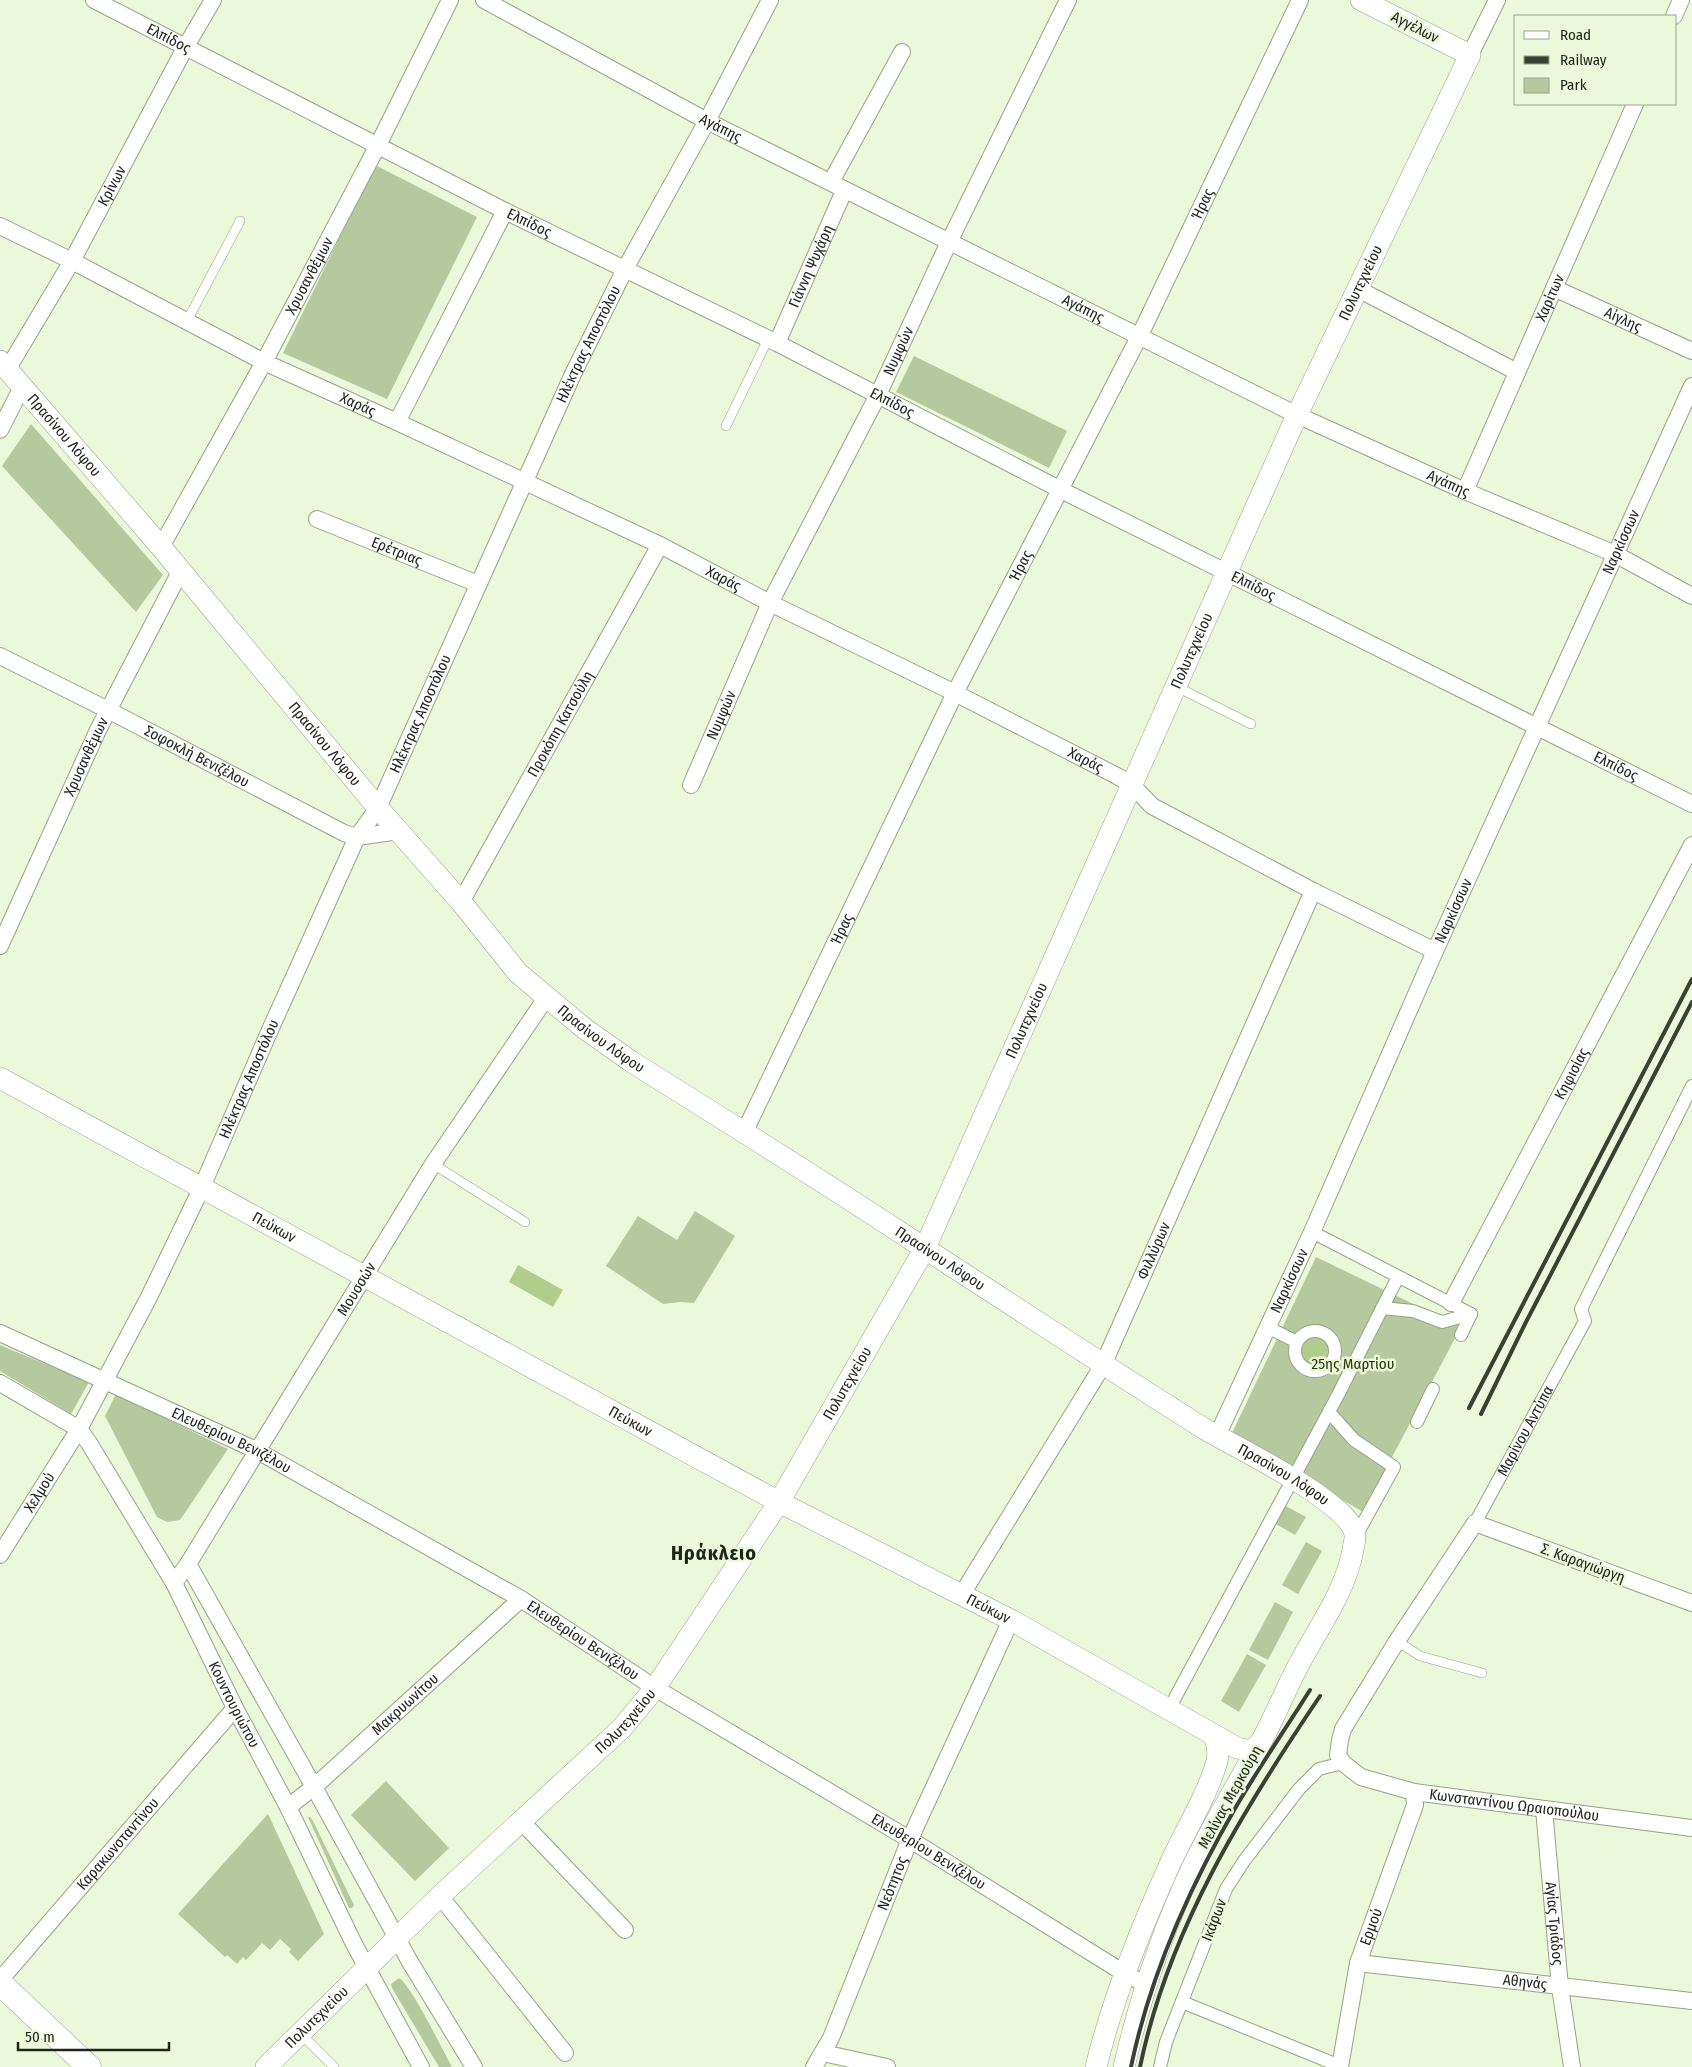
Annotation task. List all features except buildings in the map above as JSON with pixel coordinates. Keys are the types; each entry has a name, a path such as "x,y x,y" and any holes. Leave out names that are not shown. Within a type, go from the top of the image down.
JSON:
{"main road":[{"path":"0,1982 89,2067"}],"street":[{"name":"Ελπίδος","path":"94,0 505,211 773,341 1059,489 1692,804"},
{"name":"Κρίνων","path":"2,366 72,260 185,48 213,0"},
{"name":"Χρυσανθέμων","path":"161,547 264,362 378,145 450,0"},
{"name":"Αγάπης","path":"484,0 707,121 1140,335 1297,415 1465,491 1615,554 1692,596"},
{"name":"Ηλέκτρας Αποστόλου","path":"79,1429 149,1298 202,1187 270,1030 357,838 378,808 572,374 625,269 707,121 770,0"},
{"name":"Νυμφών","path":"691,785 770,603 878,395 949,242 1068,0"},
{"name":"Ήρας","path":"744,1133 955,693 1140,335 1300,0"},
{"name":"Αγγέλων","path":"1361,0 1470,55"},
{"name":"Πολυτεχνείου","path":"266,2067 440,1896 520,1820 622,1728 655,1688 779,1502 925,1248 1297,415 1496,0"},
{"path":"1674,15 1681,0"},
{"name":"Γιάννη Ψυχάρη","path":"773,341 838,186 902,52"},
{"name":"Χαρίτων","path":"1465,491 1635,105"},
{"path":"397,422 505,211"},
{"name":"Χαράς","path":"0,226 72,260 264,362 660,545 770,603 955,693 1131,784 1152,806 1313,891 1435,951"},
{"name":"Αίγλης","path":"1554,288 1692,351"},
{"path":"1358,290 1517,372"},
{"name":"Πρασίνου Λόφου","path":"2,366 161,547 378,808 461,902 518,973 546,998 585,1029 632,1062 925,1248 1103,1365 1217,1436 1293,1479 1334,1506 1346,1516 1356,1536"},
{"name":"Ναρκίσσων","path":"1217,1436 1269,1328 1435,951 1692,386"},
{"path":"0,430 22,387"},
{"name":"Ερέτριας","path":"317,519 478,584"},
{"name":"Προκόπη Κατσούλη","path":"461,902 660,545"},
{"name":"Χρυσανθέμων","path":"0,946 108,710 180,572"},
{"name":"Σοφοκλή Βενιζέλου","path":"0,656 357,838"},
{"path":"357,838 399,832"},
{"name":"Κηφισίας","path":"1451,1303 1692,845"},
{"name":"Φιλλύρων","path":"962,1594 1103,1365 1313,891"},
{"name":"Μουσσών","path":"174,1583 188,1564 432,1164 546,998"},
{"name":"Πεύκων","path":"0,1078 779,1502 1012,1620 1237,1748 1252,1751 1260,1743"},
{"name":"Μαρίνου Αντύπα","path":"1343,1763 1338,1755 1343,1729 1397,1641 1475,1523 1486,1493 1585,1321 1581,1308 1692,1086"},
{"path":"1312,1232 1471,1314"},
{"path":"1169,1709 1329,1412 1398,1277"},
{"path":"1382,1308 1413,1312 1442,1322 1471,1314"},
{"path":"1461,1335 1471,1314"},
{"path":"1269,1328 1297,1342"},
{"path":"1312,1331 1322,1332 1330,1338 1334,1346 1334,1355 1322,1370 1312,1371 1304,1368 1297,1360 1295,1351 1297,1342 1303,1334 1312,1331"},
{"name":"Ελευθερίου Βενιζέλου","path":"0,1333 256,1450 521,1599 655,1688 910,1839 1124,1973 1146,1984"},
{"path":"1331,1361 1350,1370"},
{"name":"Κουντουριώτου","path":"0,1383 79,1429 90,1443 174,1583 288,1807 367,1969 421,2067"},
{"path":"1497,1466 1541,1386"},
{"path":"1417,1422 1434,1389"},
{"path":"1329,1412 1354,1440 1394,1467 1356,1536"},
{"name":"Χελμού","path":"0,1556 79,1429"},
{"name":"Σ. Καραγιώργη","path":"1475,1523 1692,1603"},
{"name":"Μελίνας Μερκούρη","path":"1124,2067 1146,1984 1167,1925 1193,1867 1226,1802 1260,1743 1296,1670 1345,1581 1356,1536"},
{"name":"Κουντουριώτου","path":"188,1564 410,1962 474,2067"},
{"name":"Μακρυωνίτου","path":"288,1807 314,1787 521,1599"},
{"name":"Νεότητος","path":"818,2060 910,1839 1012,1620"},
{"name":"Καρακωνσταντίνου","path":"0,1982 236,1708"},
{"name":"Μελίνας Μερκούρη","path":"1096,2067 1103,2037 1124,1973 1148,1912 1218,1759 1214,1735"},
{"name":"Ικάρων","path":"1160,2067 1166,2042 1226,1889 1244,1861 1299,1789 1319,1769 1343,1763"},
{"name":"Κωνσταντίνου Ωραιοπούλου","path":"1343,1763 1361,1777 1414,1792 1692,1828"},
{"name":"Ερμού","path":"1340,2067 1358,1964 1415,1805 1414,1792"},
{"name":"Αγίας Τριάδος","path":"1544,1809 1560,1987 1572,2067"},
{"path":"520,1820 624,1930"},
{"path":"440,1896 565,2053"},
{"name":"Αθηνάς","path":"1358,1964 1560,1987 1628,1992 1692,2001"},
{"path":"1182,2002 1340,2067"},
{"path":"818,2060 887,2067"}],"lane":[{"path":"187,321 240,221"},
{"path":"726,426 773,341"},
{"path":"1175,686 1251,724"},
{"path":"432,1164 525,1222"},
{"path":"1397,1641 1420,1656 1482,1673"},
{"path":"301,2033 334,2067"}],"green space":[{"path":"375,165 477,217 387,399 283,353"},
{"path":"914,356 1067,431 1049,468 896,392"},
{"path":"31,424 163,575 136,612 2,466"},
{"path":"695,1211 735,1236 694,1303 663,1304 606,1266 638,1216 677,1240"},
{"name":"25ης Μαρτίου","path":"1316,1257 1461,1327 1363,1512 1231,1435"},
{"path":"0,1345 89,1382 71,1414 0,1371"},
{"path":"116,1394 228,1449 180,1520 167,1522 157,1517 105,1416"},
{"path":"1284,1505 1306,1517 1295,1535 1274,1523"},
{"path":"1306,1542 1322,1551 1298,1594 1282,1585"},
{"path":"1275,1602 1293,1612 1268,1660 1249,1650"},
{"path":"1247,1654 1266,1665 1239,1712 1221,1701"},
{"path":"386,1781 449,1848 415,1881 351,1815"},
{"path":"268,1814 324,1934 298,1961 289,1952 291,1949 280,1939 270,1950 262,1943 246,1960 243,1957 237,1964 227,1955 225,1957 178,1914"},
{"path":"308,1817 313,1821 354,1905 352,1908 349,1908"},
{"path":"399,1978 405,1983 419,2005 452,2067 439,2067 392,1988 391,1984"}],"shaded area":[{"path":"518,1265 563,1290 553,1307 509,1282"},
{"path":"1314,1340 1319,1341 1325,1347 1325,1357 1319,1363 1314,1364 1309,1363 1303,1357 1302,1352 1303,1347 1309,1341"}],"railway":[{"path":"1469,1408 1692,979"},
{"path":"1481,1414 1526,1322 1692,1002"},
{"path":"1131,2067 1139,2033 1160,1965 1203,1867 1237,1805 1310,1690"},
{"path":"1140,2067 1153,2017 1169,1968 1189,1920 1212,1873 1263,1783 1320,1696"}],"district":[{"name":"Ηράκλειο","path":"714,1553"}]}
